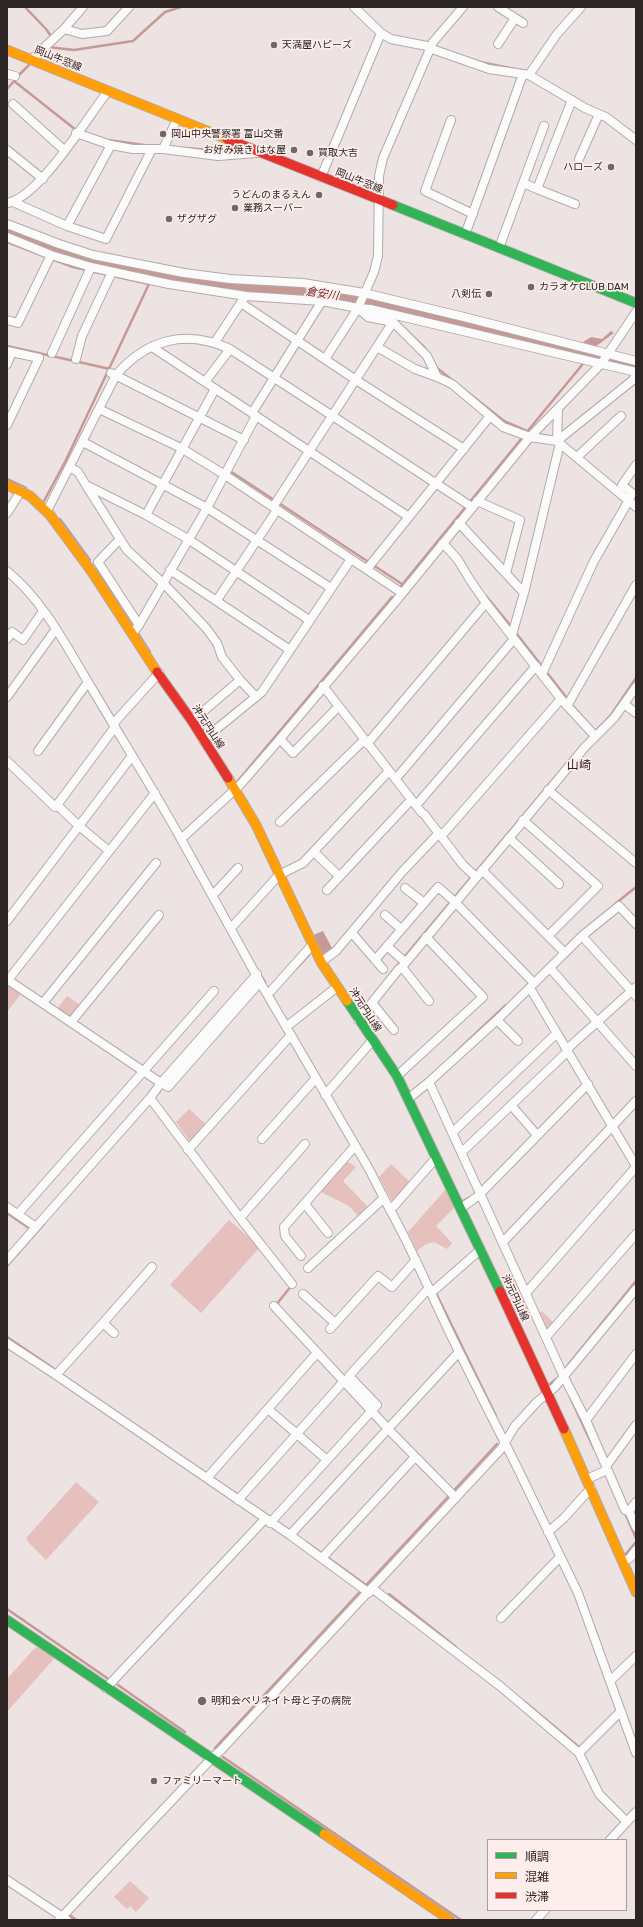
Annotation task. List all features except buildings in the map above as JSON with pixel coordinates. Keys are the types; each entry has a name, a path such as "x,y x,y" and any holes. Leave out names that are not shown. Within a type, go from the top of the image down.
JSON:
{"main road":[{"name":"岡山牛窓線","path":"7,50 636,303"},
{"name":"沖元円山線","path":"7,485 21,491 47,511 136,629 159,673 194,719 238,786 256,825 282,873 312,945 324,960 337,986 361,1017 372,1041 400,1074 436,1158 463,1206 480,1250 547,1393 590,1477 591,1488 626,1560 636,1592"},
{"path":"7,1620 171,1733 212,1758 450,1920"}],"street":[{"path":"31,60 64,29 83,7"},
{"path":"64,29 82,34 107,31 129,7"},
{"path":"354,7 381,33 391,39 432,47 489,69 529,73 572,100 606,117 636,140"},
{"path":"325,359 361,300 374,272 378,256 379,176 383,158 432,47 463,7"},
{"path":"498,7 523,23"},
{"path":"465,235 529,73 557,34 581,7"},
{"path":"498,44 515,18"},
{"path":"321,177 381,33"},
{"path":"8,203 28,193 43,179 108,91"},
{"path":"537,188 572,100"},
{"path":"14,104 64,150"},
{"path":"579,159 598,114"},
{"path":"164,147 177,119"},
{"path":"451,120 425,191 473,214"},
{"path":"499,248 544,126"},
{"path":"77,132 111,145 133,149 152,149 164,147 218,156 260,152"},
{"path":"67,226 111,145"},
{"path":"8,203 67,226 106,239 152,149"},
{"path":"7,150 43,179"},
{"path":"523,183 575,204"},
{"path":"7,224 93,255 244,299 322,301 361,300 370,309 605,359 623,357 636,361"},
{"path":"7,237 50,258 90,270 111,274 303,283 361,300 605,359 636,373 633,380 559,439"},
{"path":"7,320 18,323 50,258"},
{"path":"52,353 90,270"},
{"path":"76,359 82,336 111,274"},
{"path":"244,299 325,359 464,449"},
{"path":"215,342 244,299"},
{"path":"361,300 368,317 393,322 427,356 437,377"},
{"path":"136,629 207,508 227,471 241,439 275,377 322,301"},
{"path":"182,838 238,786 280,739 402,593 459,523 472,504 530,437 605,359 636,312"},
{"path":"217,600 393,322"},
{"path":"47,511 99,409 113,374 144,350 162,342 183,338 215,342 230,349 275,377 436,483 472,504 520,520 506,573"},
{"path":"153,346 204,382 409,517"},
{"path":"378,347 415,370 437,377 452,384 504,426 530,437 559,439 636,507"},
{"path":"204,382 230,349"},
{"path":"7,364 10,352 39,358 7,425"},
{"path":"113,374 200,415 241,439"},
{"path":"146,515 181,448 215,389"},
{"path":"99,409 227,471 351,559 369,566 402,593"},
{"path":"399,775 513,637 559,439 558,409"},
{"path":"369,566 490,416"},
{"path":"579,456 621,416"},
{"path":"83,442 207,508 331,588"},
{"path":"542,674 594,561 629,500 632,493 622,485 636,465"},
{"path":"70,467 78,472 127,550 163,583 206,628 217,644 222,657 240,680 256,696"},
{"path":"86,485 146,515 188,539 237,570 310,620"},
{"path":"7,513 21,491"},
{"path":"459,523 524,593"},
{"path":"120,539 98,562 136,629"},
{"path":"443,542 458,560 486,603 561,699 593,734"},
{"path":"206,737 262,692 351,559"},
{"path":"170,570 290,650"},
{"path":"7,572 23,585 56,629 182,838 233,927 259,978 269,992 288,1026 291,1035 316,1078 327,1093 384,1198 392,1207 459,1352 550,1531 560,1557 578,1593 612,1680 636,1753"},
{"path":"567,706 636,585"},
{"path":"280,822 368,742 486,603"},
{"path":"7,639 12,632 23,640 43,611"},
{"path":"7,697 56,629"},
{"path":"327,890 339,876 415,801 536,666"},
{"path":"7,761 55,808 114,725 159,673"},
{"path":"194,719 240,680"},
{"path":"38,751 88,682"},
{"path":"323,686 389,771 474,875"},
{"path":"361,1017 373,1004 372,1000 426,936 453,900 474,875 482,870 509,838 593,734 614,718 636,688"},
{"path":"324,960 336,951 402,872 441,833 561,699"},
{"path":"624,704 636,713"},
{"path":"280,739 293,753 338,707"},
{"path":"7,920 132,756"},
{"path":"233,927 282,873 303,863 314,852 389,771"},
{"path":"548,790 636,863"},
{"path":"155,793 8,979 141,1072 168,1087 259,978"},
{"path":"57,805 109,851"},
{"path":"524,820 598,886 548,936"},
{"path":"509,838 559,884"},
{"path":"314,852 339,876"},
{"path":"43,1003 156,864"},
{"path":"214,895 238,868"},
{"path":"482,870 565,953"},
{"path":"375,960 438,887 453,900 532,986 557,1033 636,1167 526,1293"},
{"path":"405,888 424,903"},
{"path":"411,1097 497,1020 582,936 619,906 636,924"},
{"path":"71,1022 159,915"},
{"path":"385,916 401,929"},
{"path":"352,933 383,969"},
{"path":"400,1074 483,997 426,936"},
{"path":"462,1152 567,1050 635,992 582,936"},
{"path":"269,992 312,945"},
{"path":"387,946 403,962 429,1001"},
{"path":"550,968 636,1066"},
{"path":"288,1026 337,986"},
{"path":"18,1214 141,1072 214,991"},
{"path":"373,1004 394,1030"},
{"path":"497,1020 518,1041"},
{"path":"453,1132 557,1033"},
{"path":"190,1148 291,1035"},
{"path":"327,1093 372,1041"},
{"path":"262,1139 316,1078"},
{"path":"7,1260 150,1098 161,1083"},
{"path":"428,1083 453,1132 479,1195 503,1242 564,1377 586,1420 625,1510 629,1511 636,1526"},
{"path":"463,1206 479,1195 537,1134 588,1084"},
{"path":"150,1098 242,1216 292,1284"},
{"path":"503,1242 636,1101"},
{"path":"511,1105 537,1134"},
{"path":"242,1216 305,1144"},
{"path":"301,1256 285,1236 284,1227 355,1146"},
{"path":"392,1207 436,1158"},
{"path":"308,1268 384,1198"},
{"path":"304,1204 328,1233"},
{"path":"7,1207 36,1227"},
{"path":"546,1337 636,1234"},
{"path":"106,1688 327,1460 377,1405 349,1376 432,1291 480,1250"},
{"path":"303,1294 332,1326 378,1276 392,1288 416,1260"},
{"path":"57,1373 152,1267"},
{"path":"7,1880 62,1917 221,1750 453,1495 501,1449 515,1426 547,1393 555,1388 636,1289"},
{"path":"274,1306 344,1381 390,1426 415,1456 453,1495"},
{"path":"103,1323 114,1333"},
{"path":"7,1343 57,1373 240,1498 268,1521 291,1533 500,1686 579,1752 599,1794 627,1822"},
{"path":"208,1476 318,1352"},
{"path":"291,1533 459,1352"},
{"path":"586,1420 636,1354"},
{"path":"240,1498 344,1381"},
{"path":"268,1409 327,1460"},
{"path":"590,1477 606,1469 636,1425"},
{"path":"324,1556 415,1456"},
{"path":"550,1531 591,1488"},
{"path":"629,1511 636,1502"},
{"path":"626,1560 636,1550"},
{"path":"501,1618 560,1557"},
{"path":"612,1680 636,1656"},
{"path":"579,1752 621,1711"},
{"path":"611,1839 636,1812"},
{"path":"536,1920 544,1911"}],"shaded area":[{"path":"611,331 614,333 595,347 583,342 591,337 602,339"},
{"path":"323,931 332,948 321,956 311,936"},
{"path":"7,984 21,994 7,1012"},
{"path":"67,996 80,1005 71,1016 67,1017 57,1009"},
{"path":"189,1109 207,1125 191,1143 176,1122"},
{"path":"345,1160 356,1167 343,1181 370,1209 360,1218 349,1206 321,1192"},
{"path":"391,1164 411,1183 393,1203 379,1177"},
{"path":"447,1188 455,1207 436,1226 452,1243 447,1249 434,1242 426,1244 417,1251 408,1232"},
{"path":"229,1220 260,1247 201,1313 170,1285"},
{"path":"512,1275 532,1317 521,1322 502,1279"},
{"path":"542,1311 555,1324 548,1331 539,1314"},
{"path":"76,1482 99,1502 46,1560 26,1538"},
{"path":"38,1647 54,1657 7,1712 7,1679 34,1649"},
{"path":"130,1881 149,1898 136,1912 130,1906 127,1909 114,1897"}],"waterway":[{"path":"25,7 51,36"},
{"path":"48,47 74,50 133,41 165,12 181,7"},
{"path":"480,62 530,72"},
{"path":"18,76 29,65"},
{"path":"7,89 15,80"},
{"path":"14,81 76,130"},
{"path":"108,140 144,145"},
{"path":"185,148 210,150"},
{"name":"倉安川","path":"7,231 56,250 107,264 177,279 306,291 367,301 636,367"},
{"path":"7,242 73,267 149,284 66,460 44,501"},
{"name":"倉安川","path":"373,307 374,303"},
{"path":"393,318 424,347 437,368 504,421 529,432"},
{"path":"7,346 110,369"},
{"path":"526,433 582,365"},
{"path":"538,434 547,436"},
{"path":"401,586 522,438"},
{"path":"230,471 402,584"},
{"path":"7,479 26,488"},
{"path":"60,519 90,560"},
{"path":"97,569 150,652"},
{"path":"486,596 510,625"},
{"path":"237,782 392,597"},
{"path":"516,633 541,665"},
{"path":"548,674 566,697"},
{"path":"584,743 611,715 636,678"},
{"path":"573,706 595,731"},
{"path":"396,967 556,776"},
{"path":"615,904 636,887"},
{"path":"296,969 309,955"},
{"path":"259,973 265,982"},
{"path":"454,1054 506,1005"},
{"path":"463,1201 470,1197"},
{"path":"7,1213 29,1228"},
{"path":"7,1266 44,1224"},
{"path":"568,1365 636,1281"},
{"path":"276,1305 292,1285"},
{"path":"435,1291 496,1416"},
{"path":"7,1337 53,1368"},
{"path":"549,1385 556,1379"},
{"path":"570,1397 594,1449"},
{"path":"215,1748 497,1444"},
{"path":"624,1511 636,1538"},
{"path":"306,1542 366,1585"},
{"path":"625,1555 636,1542"},
{"path":"389,1594 456,1647"},
{"path":"7,1609 107,1678"},
{"path":"118,1685 185,1732"},
{"path":"525,1702 580,1748"},
{"path":"223,1757 461,1920"},
{"path":"71,1916 76,1920"}],"traffic: fast":[{"path":"393,205 636,303"},
{"path":"347,1001 397,1076 500,1291"},
{"path":"7,1620 324,1834"}],"traffic: slow":[{"path":"7,50 227,139"},
{"path":"7,485 30,496 50,515 92,572 157,672"},
{"path":"228,778 256,825 321,962 347,1001"},
{"path":"564,1429 636,1592"},
{"path":"324,1834 450,1920"}],"traffic: jam":[{"path":"227,139 393,205"},
{"path":"157,672 192,721 228,778"},
{"path":"500,1291 564,1429"}],"place":[{"name":"天満屋ハピーズ","path":"274,45"},
{"name":"岡山中央警察署 富山交番","path":"163,134"},
{"name":"お好み焼き はな屋","path":"294,150"},
{"name":"買取大吉","path":"310,153"},
{"name":"ハローズ","path":"611,167"},
{"name":"うどんのまるえん","path":"319,195"},
{"name":"業務スーパー","path":"235,208"},
{"name":"ザグザグ","path":"169,219"},
{"name":"カラオケCLUB DAM","path":"531,287"},
{"name":"八剣伝","path":"489,294"},
{"name":"明和会ペリネイト母と子の病院","path":"202,1701"},
{"name":"ファミリーマート","path":"154,1781"}],"district":[{"name":"山崎","path":"579,766"}]}
